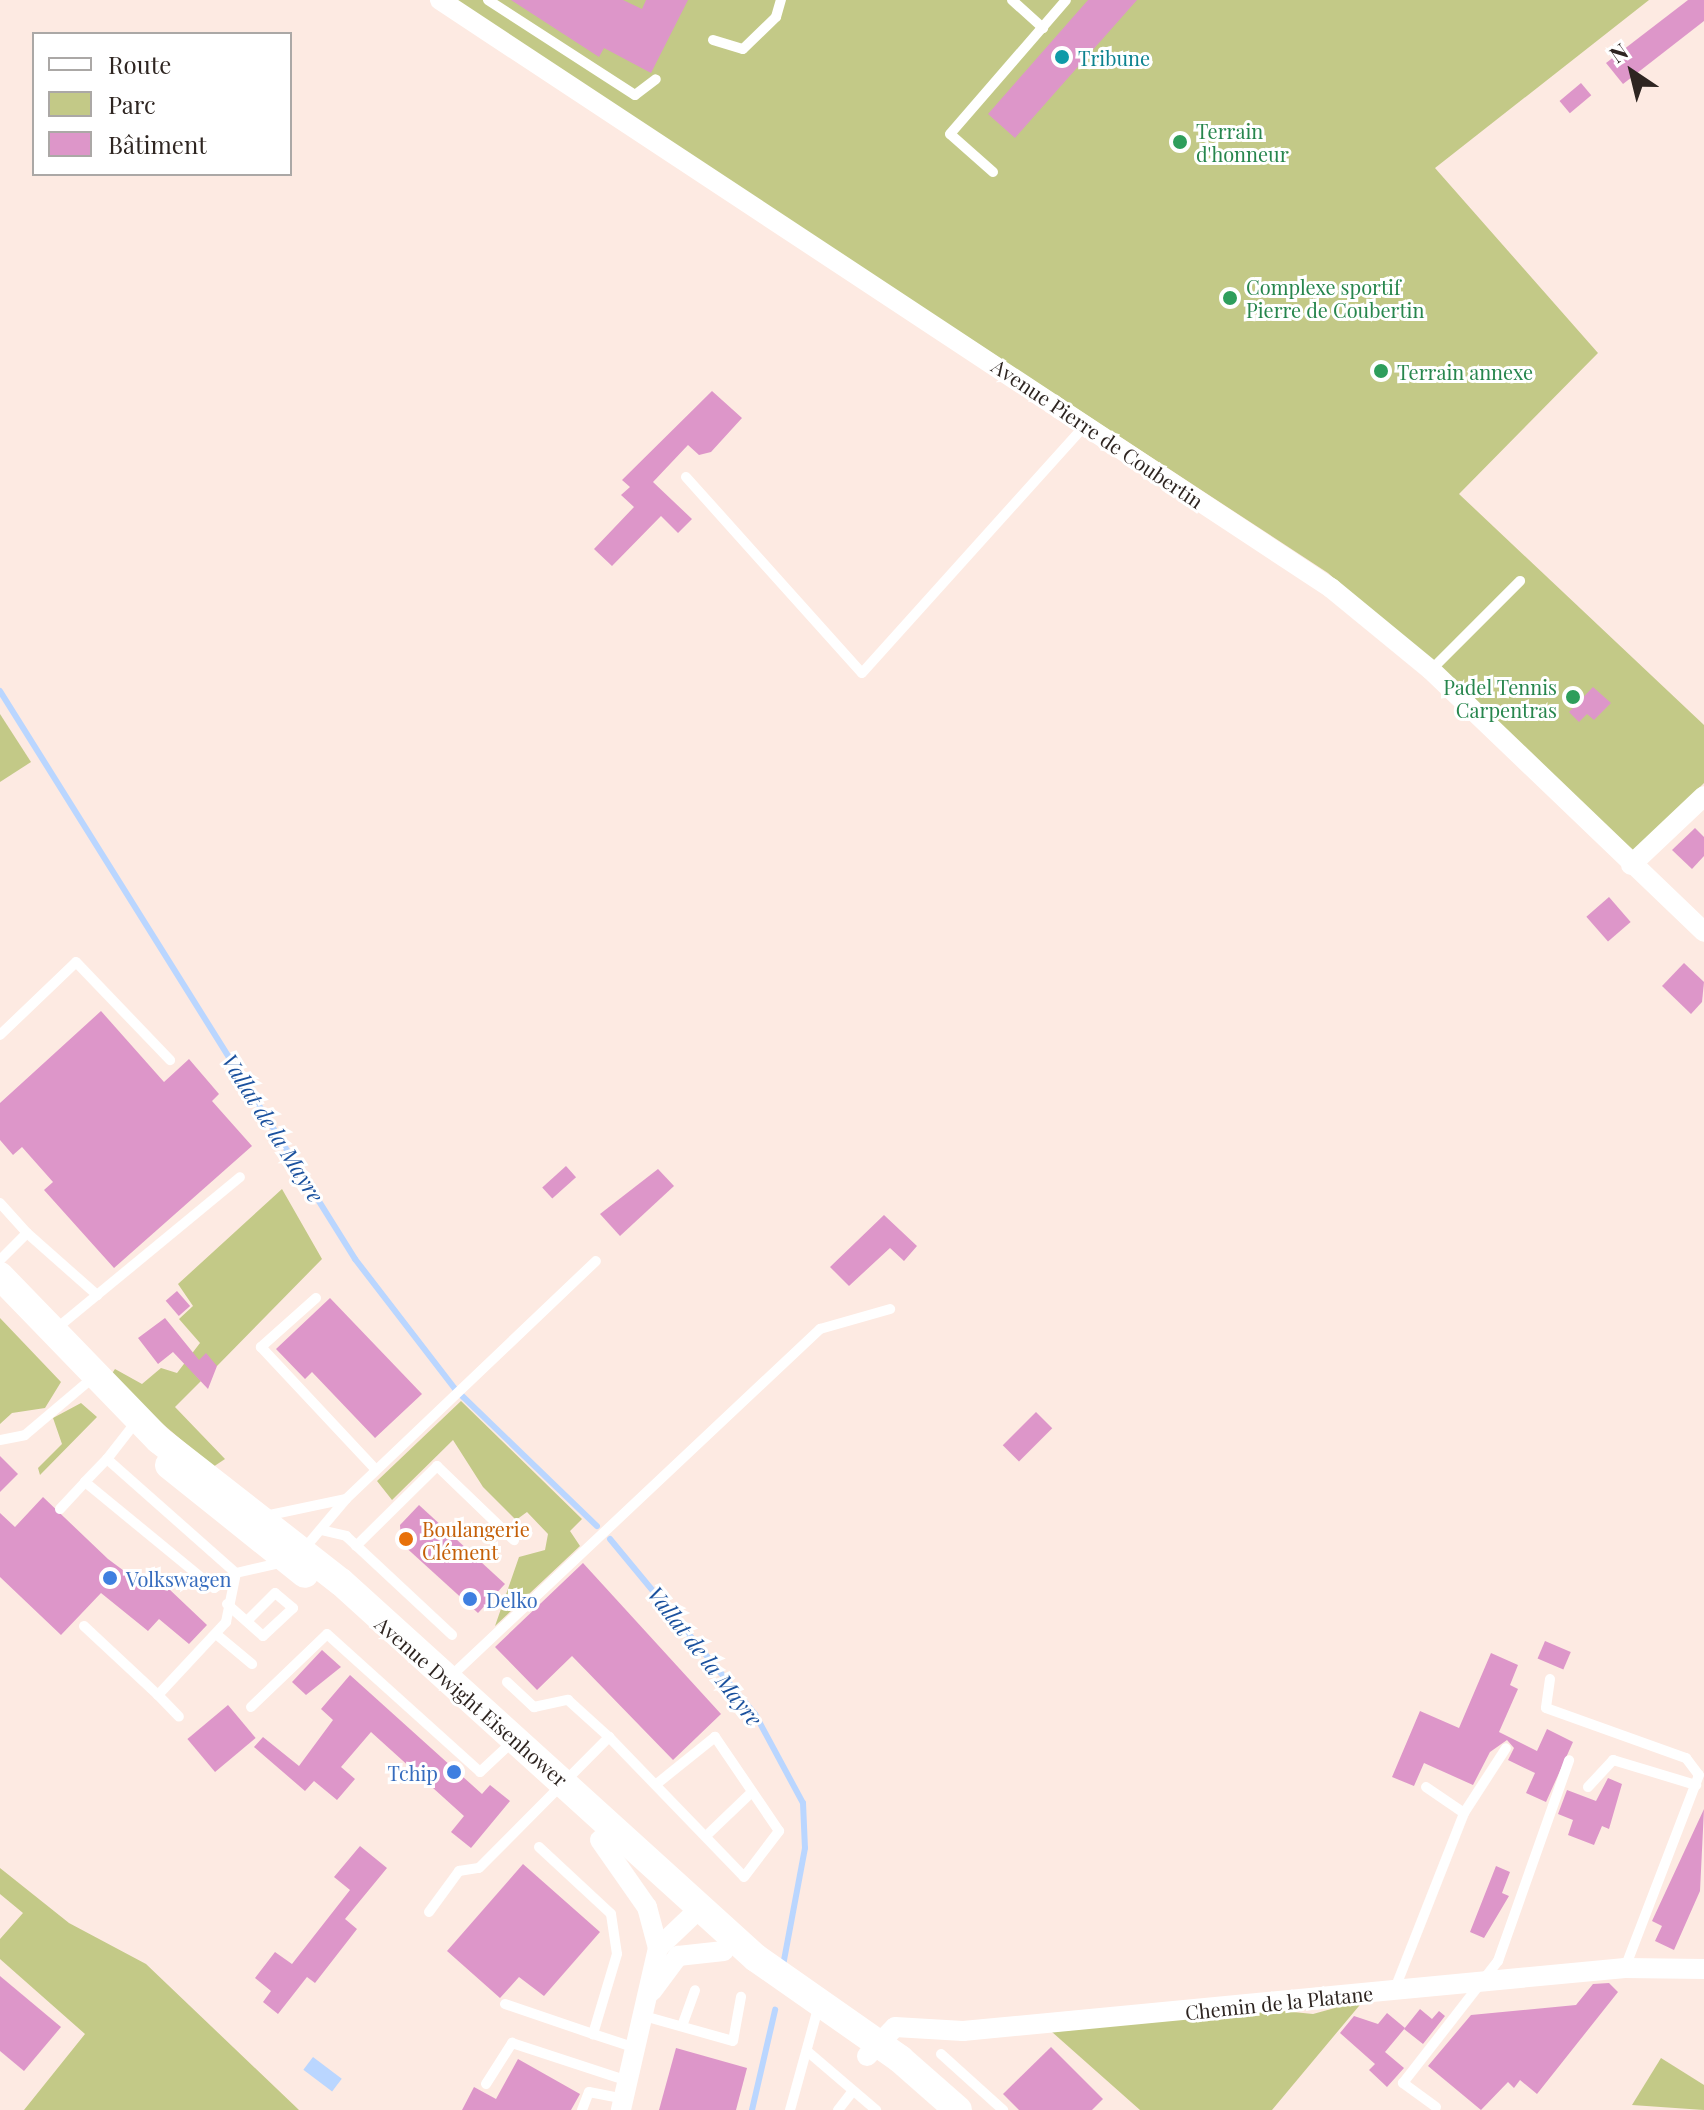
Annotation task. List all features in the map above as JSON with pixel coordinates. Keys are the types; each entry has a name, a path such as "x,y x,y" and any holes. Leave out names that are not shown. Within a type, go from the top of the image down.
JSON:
{"main road":[{"name":"Avenue Dwight Eisenhower","path":"0,1276 57,1328 159,1440 304,1547 447,1680 611,1840 694,1913 756,1958 817,2011"},
{"name":"Avenue Dwight Eisenhower","path":"0,1299 89,1381 201,1493 304,1547 506,1748 557,1785"},
{"name":"Avenue Dwight Eisenhower","path":"694,1913 724,1951 817,2011 958,2110"},
{"name":"Avenue Dwight Eisenhower","path":"871,2048 941,2110"}],"street":[{"name":"Avenue Pierre de Coubertin","path":"440,0 1331,588 1431,670 1704,932"},
{"path":"1631,865 1704,796"},
{"path":"611,1840 647,1907 658,1948 650,1995 624,2097"},
{"path":"658,1948 694,1913"},
{"path":"650,1995 678,1956 694,1913"},
{"path":"678,1956 724,1951"},
{"name":"Chemin de la Platane","path":"871,2048 895,2027 963,2031 1625,1968 1704,1969"}],"lane":[{"path":"488,0 635,95 656,79"},
{"path":"713,40 743,49 776,17 781,0"},
{"path":"1012,0 1043,28"},
{"path":"993,172 950,134 1066,0"},
{"path":"686,477 862,673 1086,424"},
{"path":"1431,670 1520,581"},
{"path":"0,1035 76,962 170,1060"},
{"path":"57,1328 240,1177"},
{"path":"0,1203 27,1233 97,1295"},
{"path":"0,1260 27,1233"},
{"path":"304,1547 346,1499 596,1261"},
{"path":"316,1298 261,1347 376,1470"},
{"path":"447,1680 820,1329 890,1309"},
{"path":"0,1440 25,1435 89,1381"},
{"path":"60,1509 132,1427"},
{"path":"107,1459 236,1573"},
{"path":"85,1482 214,1588 236,1573 304,1547 356,1546 437,1466 514,1540"},
{"path":"264,1516 346,1499"},
{"path":"356,1546 452,1635"},
{"path":"158,1695 216,1634 236,1573"},
{"path":"227,1604 263,1636 293,1608 275,1593 247,1621"},
{"path":"84,1626 179,1717"},
{"path":"216,1634 252,1664"},
{"path":"251,1707 327,1634 480,1772 506,1748"},
{"path":"1550,1679 1546,1708 1686,1758 1699,1775 1625,1968"},
{"path":"507,1682 534,1707 568,1700 659,1782 744,1877 779,1831 715,1737 659,1782"},
{"path":"429,1912 459,1871 479,1868 557,1785 609,1737"},
{"path":"1394,1991 1464,1813 1506,1748"},
{"path":"1436,2107 1403,2083 1487,1981 1569,1760"},
{"path":"1588,1787 1613,1760 1696,1785"},
{"path":"1426,1787 1464,1813"},
{"path":"707,1835 752,1792"},
{"path":"611,1840 639,1841 746,1936 756,1958"},
{"path":"539,1847 611,1914 617,1954 593,2034"},
{"path":"682,2026 695,1990"},
{"path":"644,2016 733,2041 741,1997"},
{"path":"505,2004 636,2048"},
{"path":"790,2110 817,2011"},
{"path":"486,2084 512,2043 624,2097"},
{"path":"807,2051 876,2110"},
{"path":"941,2054 1003,2110"},
{"path":"838,2110 853,2091"},
{"path":"582,2110 589,2092 624,2097"}],"green space":[{"name":"Complexe sportif Pierre de Coubertin","path":"453,0 1649,0 1435,168 1598,353 1459,494 1704,725 1704,783 1635,852 1328,573"},
{"path":"0,714 31,762 0,782"},
{"path":"282,1189 322,1259 217,1366 190,1369 201,1381 175,1407 225,1459 213,1467 109,1378 115,1369 142,1384 161,1368 177,1373 200,1343 179,1319 193,1306 178,1284"},
{"path":"0,1318 61,1382 45,1408 12,1413 0,1424"},
{"path":"461,1401 582,1519 570,1531 580,1546 495,1626 519,1557 545,1550 548,1534 527,1512 516,1520 483,1487 453,1440 392,1500 377,1481"},
{"path":"81,1403 97,1417 40,1475 38,1468 62,1444 53,1418"},
{"path":"0,1868 69,1923 146,1964 299,2110 24,2110 85,2034 0,1959 0,1939 23,1913 0,1894"},
{"path":"1364,2000 1272,2110 1140,2110 1052,2032 1273,2010 1313,2014"},
{"path":"1661,2058 1704,2085 1704,2110 1632,2105"}],"water":[{"path":"313,2057 342,2079 332,2091 303,2070"}],"building":[{"path":"511,0 623,0 642,9 646,0 688,0 651,73 604,48 599,57"},
{"name":"Tribune","path":"1088,0 1137,0 1015,138 988,114"},
{"path":"1688,0 1704,0 1704,21 1623,84 1606,63"},
{"path":"1581,83 1591,95 1570,113 1560,101"},
{"path":"712,391 742,418 711,452 699,455 688,445 653,482 692,519 678,533 661,516 612,566 594,549 634,507 621,495 630,487 622,480"},
{"path":"1593,687 1611,703 1594,720 1587,714 1579,722 1569,712"},
{"path":"1695,828 1704,837 1704,856 1692,869 1672,850"},
{"path":"1609,897 1631,922 1608,942 1586,917"},
{"path":"1684,963 1704,982 1702,1002 1691,1014 1662,986"},
{"path":"101,1011 164,1082 189,1059 219,1094 212,1101 252,1146 114,1268 44,1190 53,1182 22,1147 13,1155 0,1140 0,1103"},
{"path":"566,1166 576,1177 552,1199 542,1187"},
{"path":"658,1169 674,1186 620,1236 600,1214"},
{"path":"884,1215 917,1246 904,1261 890,1248 849,1286 830,1267"},
{"path":"177,1291 190,1306 179,1316 166,1301"},
{"path":"330,1298 422,1394 375,1438 312,1372 305,1379 276,1349"},
{"path":"165,1318 199,1360 206,1353 217,1366 208,1389 173,1352 158,1364 138,1338"},
{"path":"1036,1412 1052,1428 1019,1461 1003,1445"},
{"path":"0,1456 18,1474 0,1492"},
{"path":"43,1497 108,1559 139,1582 149,1570 207,1625 189,1644 159,1619 148,1631 101,1593 61,1635 0,1577 0,1513 15,1527"},
{"path":"419,1505 505,1584 478,1613 401,1543 400,1525"},
{"path":"583,1563 721,1714 673,1760 572,1656 537,1690 495,1647"},
{"path":"1545,1641 1571,1652 1563,1669 1538,1658"},
{"path":"322,1650 341,1667 306,1695 292,1682"},
{"path":"1491,1653 1518,1665 1510,1685 1518,1689 1499,1732 1537,1751 1547,1729 1573,1742 1546,1802 1526,1793 1535,1773 1508,1760 1514,1748 1507,1740 1490,1752 1473,1785 1424,1763 1414,1786 1392,1777 1420,1711 1459,1728"},
{"path":"350,1675 482,1794 490,1785 510,1801 471,1848 451,1832 464,1816 371,1732 341,1767 355,1779 337,1800 314,1781 305,1791 254,1747 263,1737 299,1766 333,1720 321,1709"},
{"path":"228,1705 256,1738 215,1772 187,1739"},
{"path":"1608,1778 1622,1784 1609,1829 1602,1826 1594,1845 1568,1835 1573,1820 1558,1814 1567,1790 1596,1801"},
{"path":"1704,1809 1700,1891 1674,1950 1655,1941 1662,1926 1652,1921"},
{"path":"360,1846 387,1868 345,1919 357,1929 315,1983 307,1977 278,2014 263,2002 271,1991 255,1978 275,1952 292,1964 350,1890 334,1877"},
{"path":"523,1864 600,1932 544,1996 519,1977 500,1998 447,1951"},
{"path":"1496,1866 1510,1872 1502,1893 1509,1896 1484,1938 1470,1932"},
{"path":"0,1976 61,2027 24,2071 0,2051"},
{"path":"1609,1983 1618,1992 1537,2094 1520,2080 1514,2088 1508,2082 1481,2110 1428,2066 1471,2015 1576,2005 1593,1984"},
{"path":"1420,2009 1432,2019 1439,2011 1445,2016 1423,2044 1404,2029"},
{"path":"1387,2013 1405,2028 1385,2052 1404,2068 1387,2087 1369,2070 1375,2064 1340,2033 1354,2016 1378,2024"},
{"path":"1051,2047 1103,2099 1092,2110 1019,2110 1003,2094"},
{"path":"676,2048 747,2068 736,2110 659,2110"},
{"path":"518,2059 580,2094 571,2110 462,2110 474,2087 496,2099"}],"waterway":[{"name":"Vallat de la Mayre","path":"0,691 355,1259 456,1390 597,1526"},
{"name":"Vallat de la Mayre","path":"610,1539 755,1714 803,1803 805,1848 783,1965"},
{"name":"Vallat de la Mayre","path":"752,2110 775,2010"}],"place":[{"name":"Tribune","path":"1062,57"},
{"name":"Terrain d'honneur","path":"1180,142"},
{"name":"Complexe sportif Pierre de Coubertin","path":"1230,298"},
{"name":"Terrain annexe","path":"1381,371"},
{"name":"Padel Tennis Carpentras","path":"1573,697"},
{"name":"Boulangerie Clément","path":"406,1539"},
{"name":"Volkswagen","path":"110,1578"},
{"name":"Delko","path":"470,1599"},
{"name":"Tchip","path":"454,1772"}]}
